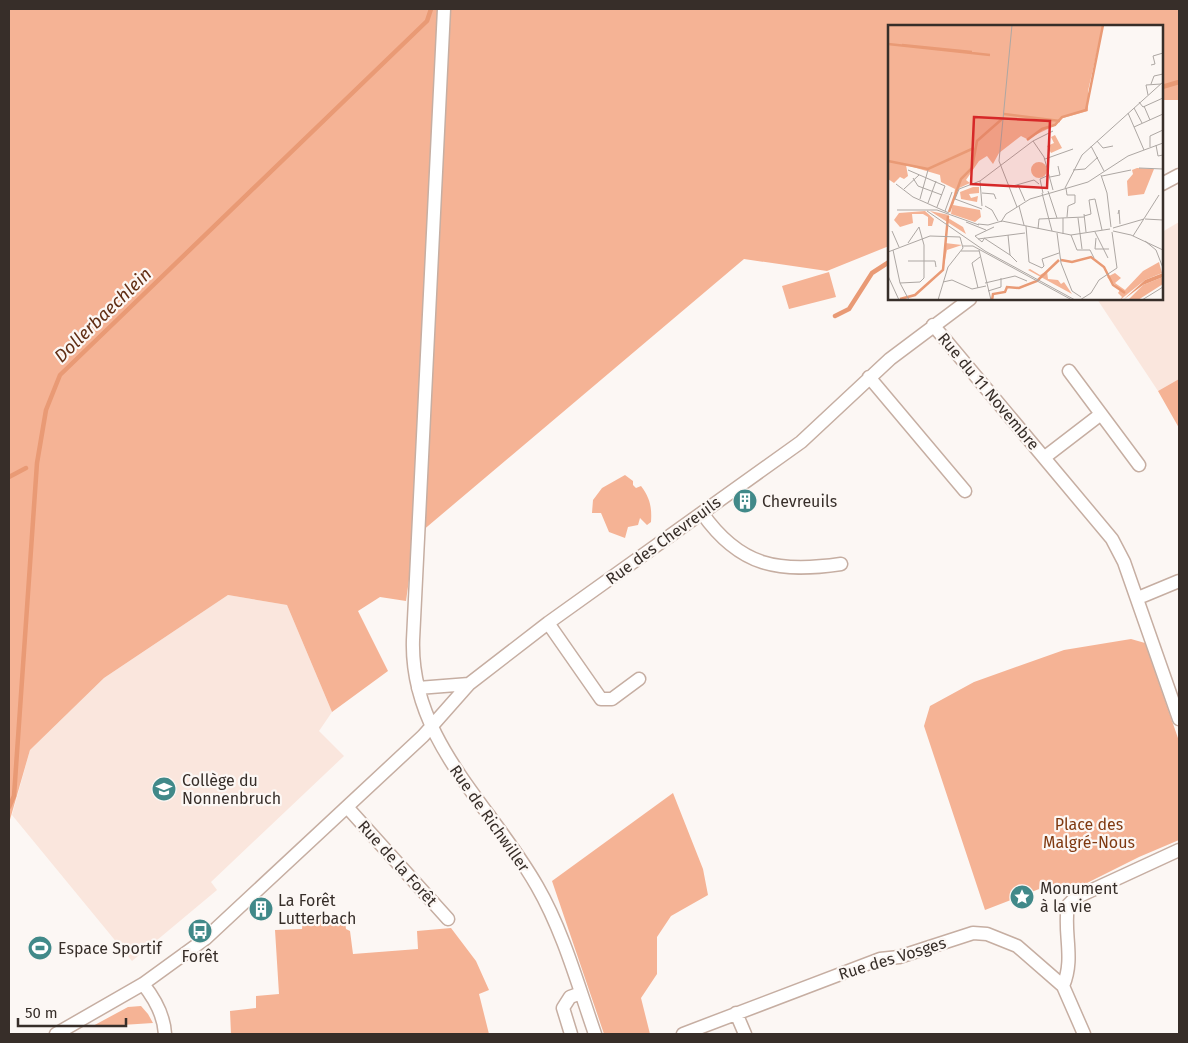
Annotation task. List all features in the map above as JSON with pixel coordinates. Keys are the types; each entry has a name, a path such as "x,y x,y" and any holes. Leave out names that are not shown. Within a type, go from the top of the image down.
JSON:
{"street":[{"name":"Rue de Richwiller","path":"444,9 413,640 414,668 418,688 431,728 446,754 537,885 549,910 595,1034"},
{"path":"1163,183 1179,175"},
{"name":"Rue des Chevreuils","path":"431,728 469,684 548,623 801,442 869,377 933,325 969,300"},
{"name":"Rue du 11 Novembre","path":"933,325 1010,419 1046,457 1112,539 1124,562 1138,598 1179,719"},
{"path":"1069,370 1139,465"},
{"path":"869,377 965,492"},
{"name":"Rue du 11 Novembre","path":"1046,457 1101,414"},
{"path":"702,513 713,529 732,548 774,567 805,569 841,564"},
{"path":"1138,598 1179,581"},
{"path":"548,623 601,699 612,699 639,679"},
{"path":"418,688 469,684"},
{"name":"Rue de la Forêt","path":"56,1034 143,984 206,939 431,728"},
{"name":"Rue de la Forêt","path":"348,807 448,919"},
{"path":"1084,1034 1063,986 1068,975 1070,953 1067,924 1068,905 1074,898 1179,850"},
{"name":"Rue des Vosges","path":"683,1034 880,958 899,957 973,933 987,934 1016,946 1063,986"},
{"path":"143,984 154,998 164,1022 165,1034"},
{"path":"571,1034 563,1008 570,998 581,993"},
{"path":"736,1013 745,1034"}],"shaded area":[{"path":"1179,222 1179,379 1158,391 1098,300 1163,300 1163,231"},
{"name":"Collège du Nonnenbruch","path":"228,595 287,605 332,712 319,731 344,756 211,882 217,890 132,961 12,815 30,750 104,678"}],"green space":[{"path":"9,9 1179,9 1179,100 1163,100 1163,25 888,25 888,246 827,271 744,259 415,537 406,601 380,597 358,611 388,671 332,712 287,605 228,595 104,678 30,750 9,823"},
{"path":"829,272 836,297 789,309 782,286"},
{"path":"1179,379 1179,428 1158,391"},
{"path":"625,475 633,481 633,485 636,488 641,486 644,490 651,507 651,522 647,525 640,518 638,525 628,527 625,538 609,532 601,513 592,513 593,500 602,488"},
{"name":"Place des Malgré-Nous","path":"1131,639 1145,643 1179,741 1179,840 1139,857 1075,889 1052,884 985,910 924,726 930,706 974,682 1064,650"},
{"path":"673,793 703,869 708,895 671,916 657,937 657,974 641,998 650,1034 604,1034 552,881"},
{"path":"344,915 346,929 350,931 353,954 418,949 417,931 451,928 476,961 489,990 479,994 489,1034 231,1034 230,1011 256,1008 256,996 279,994 275,930 302,929 303,917"},
{"path":"141,1006 153,1023 91,1027 128,1007"}],"waterway":[{"name":"Dollerbaechlein","path":"9,807 14,796 37,463 46,410 60,375 427,21 431,9"},
{"path":"1163,87 1179,82"},
{"path":"835,316 849,309 872,273 888,263"},
{"path":"9,477 26,468"}],"place":[{"name":"Chevreuils","path":"745,501"},
{"name":"Collège du Nonnenbruch","path":"164,789"},
{"name":"Monument à la vie","path":"1022,897"},
{"name":"La Forêt Lutterbach","path":"261,909"},
{"name":"Forêt","path":"200,931"},
{"name":"Espace Sportif","path":"40,948"}]}
